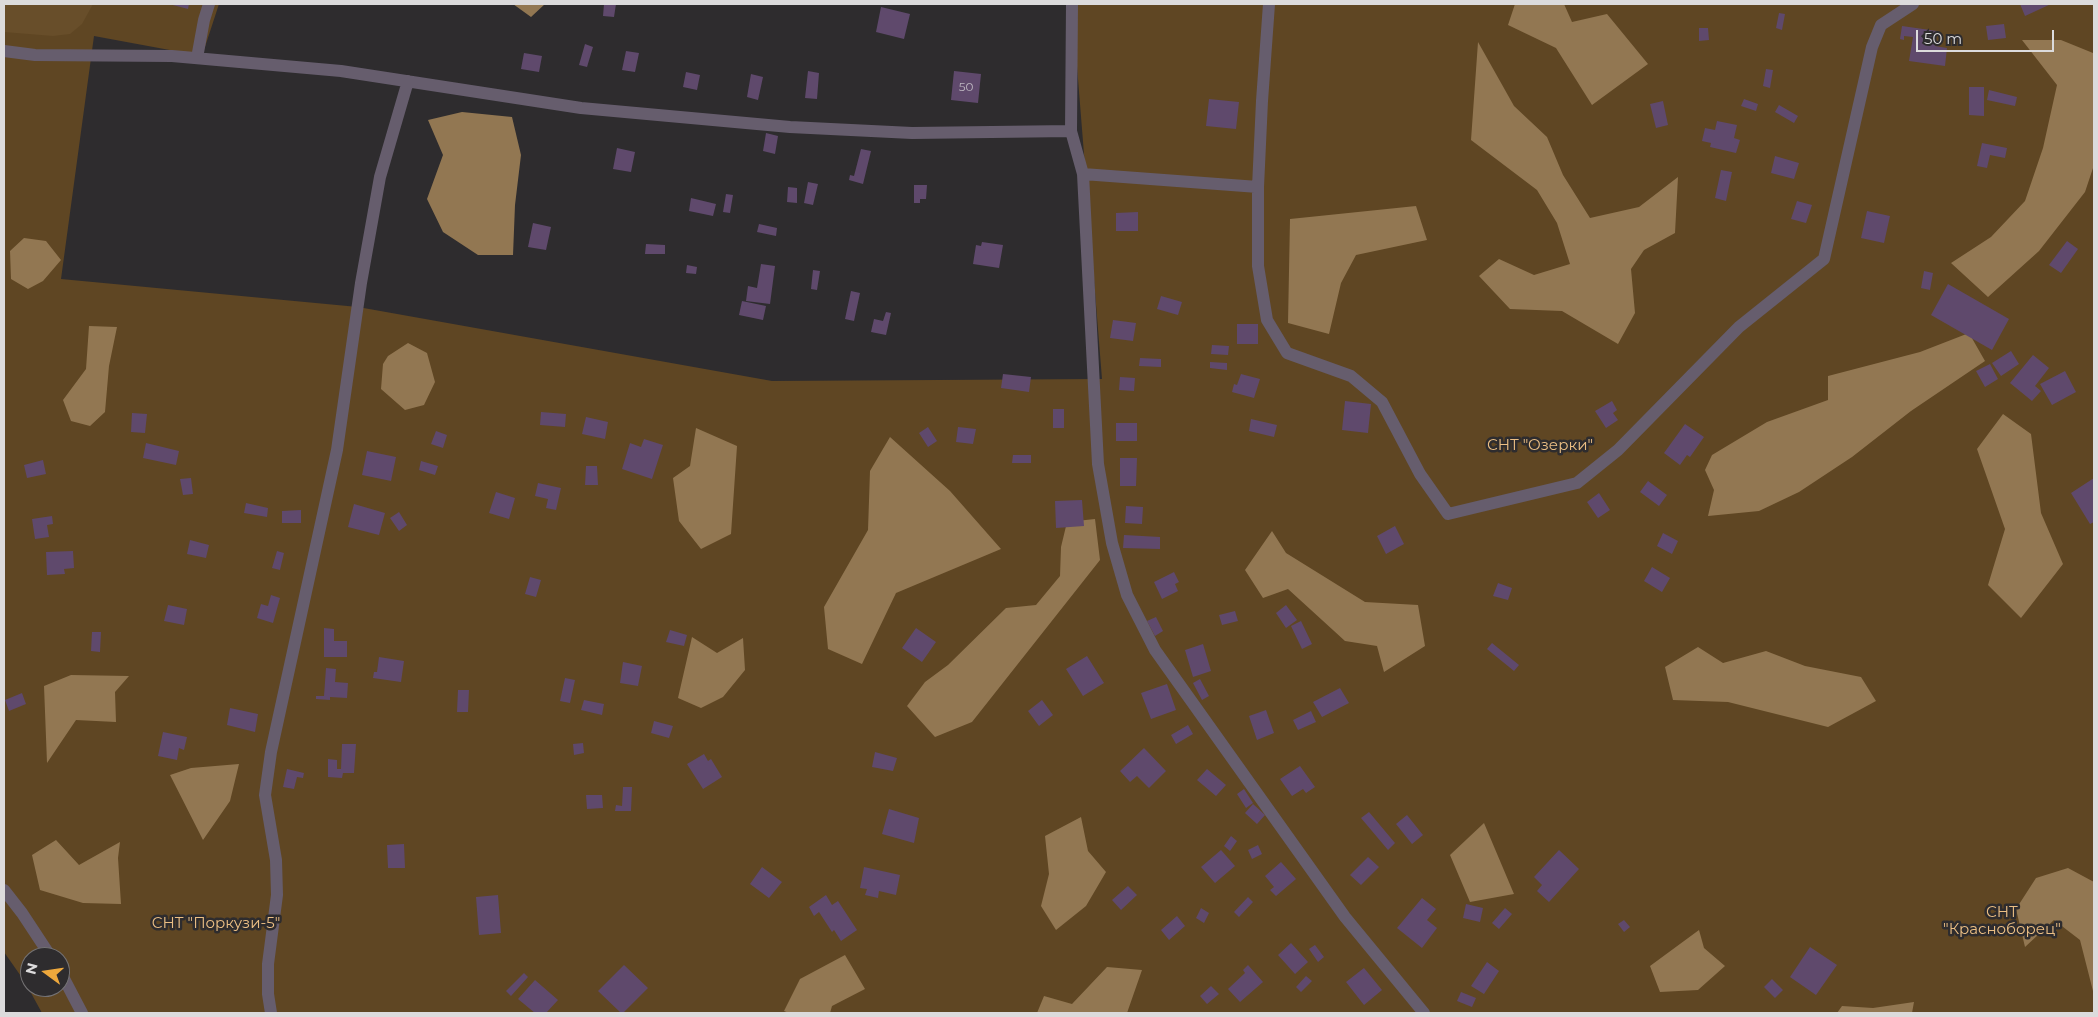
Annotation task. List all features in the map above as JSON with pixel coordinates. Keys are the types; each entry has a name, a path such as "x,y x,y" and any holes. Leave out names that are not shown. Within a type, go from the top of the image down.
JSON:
{"street":[{"path":"197,58 209,4"},
{"path":"1072,4 1072,131 1083,174 1098,464 1112,543 1127,595 1155,650 1345,917 1424,1013"},
{"path":"1269,4 1258,187 1258,266 1267,320 1287,353 1351,376 1382,402 1420,474 1448,514 1577,483 1618,450 1739,327 1824,258 1872,47 1882,25 1913,4"},
{"path":"4,51 35,55 172,56 341,71 581,108 790,127 912,133 1072,131"},
{"path":"271,1013 268,994 268,964 277,895 276,860 265,795 271,752 337,450 380,176 408,81"},
{"path":"1083,174 1258,187"},
{"path":"4,890 44,947"},
{"path":"70,990 82,1013"}],"green space":[{"name":"СНТ \"Озерки\"","path":"4,4 219,4 202,56 94,36 61,279 358,307 772,381 1102,379 1072,4 2094,4 2094,1013 42,1013 33,997 70,997 70,947 20,947 20,975 4,952"}],"shaded area":[{"path":"4,4 93,4 82,24 70,34 53,36 4,32"},
{"path":"513,4 545,4 531,17"},
{"path":"1515,4 1564,4 1572,22 1607,14 1648,64 1592,105 1556,48 1508,25"},
{"path":"2022,40 2061,40 2093,53 2094,165 2085,192 2039,251 1988,297 1951,263 1991,237 2025,201 2043,148 2057,85"},
{"path":"1478,42 1514,106 1547,137 1563,175 1590,218 1639,207 1678,177 1675,233 1644,250 1631,269 1635,313 1618,344 1562,311 1510,309 1479,276 1499,259 1534,275 1570,264 1557,223 1537,190 1471,140"},
{"path":"462,112 512,117 521,155 515,205 513,255 478,255 443,232 427,199 443,155 428,120"},
{"path":"1416,206 1427,240 1356,255 1341,283 1329,334 1288,323 1290,219"},
{"path":"24,238 46,241 61,260 43,281 28,289 11,279 10,251"},
{"path":"89,326 117,327 109,366 105,412 90,426 71,421 63,400 86,369"},
{"path":"1969,333 1985,361 1911,411 1852,457 1799,492 1759,511 1708,516 1714,490 1705,470 1712,455 1767,422 1828,400 1828,376 1920,352"},
{"path":"408,343 427,353 435,382 424,405 405,410 381,389 383,364 388,356"},
{"path":"2003,414 2031,434 2041,513 2063,564 2021,618 1988,585 2005,529 1977,449"},
{"path":"696,428 737,446 731,534 701,549 679,521 673,478 690,466"},
{"path":"890,437 950,491 1001,549 896,593 862,664 828,649 824,607 868,530 870,471"},
{"path":"1095,519 1100,560 972,722 935,737 907,706 925,682 948,665 1006,608 1036,605 1060,576 1061,547 1067,522"},
{"path":"1272,531 1286,553 1365,602 1418,605 1425,646 1384,672 1377,646 1345,641 1288,589 1263,598 1245,570"},
{"path":"692,637 717,653 743,638 745,670 723,697 701,708 678,698"},
{"path":"1698,647 1723,663 1766,651 1805,666 1861,677 1876,701 1828,727 1728,702 1673,700 1665,667"},
{"path":"71,675 129,676 115,692 116,722 76,720 47,763 44,686"},
{"path":"239,764 230,801 203,840 170,775 191,768"},
{"path":"1081,817 1088,851 1106,872 1086,906 1056,930 1041,906 1049,874 1045,836"},
{"path":"1484,823 1514,894 1470,902 1450,855"},
{"path":"56,840 79,865 120,842 118,858 121,904 83,903 40,890 32,855"},
{"path":"2068,868 2094,882 2094,995 2080,940 2054,920 2025,947 2016,909 2036,878"},
{"path":"1699,930 1704,948 1725,966 1698,990 1660,992 1650,966"},
{"path":"845,955 865,989 832,1006 830,1013 789,1013 784,1011 800,979"},
{"path":"1107,967 1142,970 1127,1013 1037,1013 1044,996 1072,1004"},
{"path":"1914,1002 1912,1013 1837,1013 1842,1006 1873,1008"}],"building":[{"path":"169,4 189,4 188,9"},
{"path":"604,4 616,4 614,17 603,16"},
{"path":"2020,4 2051,4 2025,16"},
{"path":"881,7 910,14 904,39 876,32"},
{"path":"1779,13 1785,14 1782,30 1776,28"},
{"path":"2004,24 2006,38 1988,40 1986,26"},
{"path":"1902,26 1937,31 1935,46 1947,48 1945,66 1909,61 1913,37 1904,36 1904,40 1900,39"},
{"path":"1699,28 1708,28 1709,40 1699,41"},
{"path":"585,44 593,47 587,67 579,65"},
{"path":"626,51 639,53 635,72 622,70"},
{"path":"524,53 542,56 539,72 521,69"},
{"path":"1766,69 1773,70 1770,88 1763,86"},
{"path":"808,71 819,73 817,99 805,98"},
{"path":"954,71 981,74 978,103 951,100"},
{"path":"686,72 700,75 697,90 683,87"},
{"path":"751,74 763,77 758,100 747,97"},
{"path":"1969,87 1984,87 1984,116 1969,115"},
{"path":"1989,90 2017,97 2015,106 1987,100"},
{"path":"1209,99 1239,102 1236,129 1206,126"},
{"path":"1744,99 1758,104 1756,111 1741,106"},
{"path":"1663,101 1668,125 1656,128 1650,104"},
{"path":"1779,105 1798,116 1794,123 1775,112"},
{"path":"1717,121 1737,125 1734,138 1740,140 1736,153 1710,147 1711,143 1702,141 1705,128 1715,130"},
{"path":"766,133 778,136 775,154 763,151"},
{"path":"1982,143 2007,148 2005,158 1990,155 1987,168 1977,166"},
{"path":"617,148 635,152 631,172 613,169"},
{"path":"861,149 871,151 863,184 849,180 850,175 854,176"},
{"path":"1775,156 1799,163 1794,179 1771,173"},
{"path":"1721,170 1732,172 1726,201 1715,198"},
{"path":"808,182 818,184 813,205 804,203"},
{"path":"914,185 927,185 926,199 920,199 920,203 914,203"},
{"path":"788,187 797,188 797,203 787,202"},
{"path":"726,194 733,195 730,213 723,212"},
{"path":"691,198 716,204 713,216 689,211"},
{"path":"1797,201 1812,205 1806,223 1791,219"},
{"path":"1867,211 1890,216 1884,243 1861,238"},
{"path":"1138,212 1138,231 1116,231 1116,213"},
{"path":"533,223 551,227 546,250 528,247"},
{"path":"759,224 777,228 776,236 757,232"},
{"path":"2067,241 2078,249 2061,273 2049,265"},
{"path":"982,242 1003,245 999,268 973,264 976,245 981,246"},
{"path":"646,244 665,245 665,254 645,254"},
{"path":"761,264 775,266 770,304 746,301 748,286 757,288"},
{"path":"687,265 697,267 696,274 686,273"},
{"path":"813,270 820,271 817,290 811,289"},
{"path":"1924,271 1933,273 1930,290 1921,288"},
{"path":"1948,284 2009,319 1992,350 1931,315"},
{"path":"851,291 860,293 854,321 845,319"},
{"path":"1161,296 1182,302 1178,315 1157,309"},
{"path":"742,301 766,306 763,320 739,315"},
{"path":"886,312 891,313 886,335 871,332 874,319 883,321"},
{"path":"1113,320 1136,323 1133,341 1110,338"},
{"path":"1237,324 1258,324 1258,344 1237,344"},
{"path":"1212,345 1229,346 1228,355 1211,354"},
{"path":"2011,351 2019,364 2001,376 1992,363"},
{"path":"2033,355 2049,368 2035,386 2041,391 2032,401 2010,383"},
{"path":"1140,358 1161,359 1161,367 1139,366"},
{"path":"1210,362 1227,363 1227,370 1210,368"},
{"path":"1990,364 1998,379 1985,387 1976,371"},
{"path":"2065,371 2076,392 2052,405 2040,384"},
{"path":"1003,374 1031,377 1029,392 1001,388"},
{"path":"1241,374 1260,379 1254,398 1232,392 1234,384 1237,385"},
{"path":"1120,377 1135,378 1134,391 1119,390"},
{"path":"1345,401 1371,404 1368,433 1342,430"},
{"path":"1612,401 1617,410 1613,413 1618,420 1606,428 1595,411"},
{"path":"1053,409 1064,409 1064,428 1053,428"},
{"path":"541,412 566,414 565,427 540,425"},
{"path":"132,413 147,414 145,433 131,432"},
{"path":"586,417 608,422 605,439 582,434"},
{"path":"1251,419 1277,425 1274,437 1249,431"},
{"path":"1116,423 1137,423 1137,441 1116,441"},
{"path":"1685,424 1704,437 1690,457 1687,455 1680,465 1664,453"},
{"path":"928,427 937,441 928,447 919,433"},
{"path":"958,427 976,429 973,444 956,442"},
{"path":"436,431 447,435 443,448 431,444"},
{"path":"644,439 663,445 652,479 622,469 630,443 641,447"},
{"path":"146,443 179,451 176,465 143,458"},
{"path":"367,451 396,457 391,481 362,475"},
{"path":"1013,455 1031,455 1031,463 1012,463"},
{"path":"1120,458 1137,458 1136,486 1120,486"},
{"path":"43,460 46,474 27,478 24,465"},
{"path":"421,461 438,466 435,475 419,470"},
{"path":"586,466 597,466 598,485 585,485"},
{"path":"191,478 193,494 183,495 180,479"},
{"path":"2094,478 2094,522 2090,524 2071,493"},
{"path":"1648,481 1667,495 1659,506 1640,492"},
{"path":"538,483 561,488 556,510 546,508 548,499 535,496"},
{"path":"496,492 515,498 509,519 489,513"},
{"path":"1599,493 1610,510 1598,518 1587,502"},
{"path":"1082,500 1084,526 1056,528 1055,501"},
{"path":"246,503 268,508 267,517 244,513"},
{"path":"354,504 385,513 379,535 348,527"},
{"path":"1126,506 1143,507 1142,524 1125,523"},
{"path":"301,510 301,523 282,523 282,511"},
{"path":"399,512 407,525 399,531 390,518"},
{"path":"52,516 53,524 47,525 49,537 35,539 32,519"},
{"path":"1395,526 1404,544 1386,554 1377,536"},
{"path":"1663,533 1678,541 1672,554 1657,546"},
{"path":"1124,535 1160,537 1160,549 1123,548"},
{"path":"190,540 209,545 206,558 187,554"},
{"path":"73,551 74,568 64,569 65,574 47,575 46,552"},
{"path":"277,551 284,553 280,570 272,568"},
{"path":"1652,567 1670,578 1662,592 1644,581"},
{"path":"1174,572 1179,582 1175,584 1178,591 1162,599 1154,582"},
{"path":"530,577 541,580 536,597 525,594"},
{"path":"1498,583 1512,588 1508,600 1493,596"},
{"path":"271,595 280,598 273,623 257,618 261,604 268,606"},
{"path":"168,605 187,609 184,625 164,621"},
{"path":"1286,605 1297,620 1286,628 1276,613"},
{"path":"1235,611 1238,621 1222,625 1219,615"},
{"path":"1156,617 1163,631 1155,636 1147,621"},
{"path":"1301,621 1312,644 1302,649 1291,626"},
{"path":"324,628 334,629 334,641 347,641 347,657 324,657"},
{"path":"916,628 936,642 922,662 902,648"},
{"path":"670,630 687,635 684,646 666,642"},
{"path":"92,632 101,632 100,652 91,651"},
{"path":"1492,643 1519,665 1514,671 1487,649"},
{"path":"1203,644 1211,671 1193,677 1185,650"},
{"path":"1087,656 1104,683 1083,696 1066,669"},
{"path":"379,657 404,661 401,682 373,678 374,672 377,672"},
{"path":"623,662 642,666 638,686 620,683"},
{"path":"326,668 336,669 335,682 348,683 347,698 330,697 330,700 316,699 316,696 324,696"},
{"path":"565,678 575,680 570,703 560,701"},
{"path":"1200,679 1209,696 1202,700 1193,683"},
{"path":"1167,684 1176,710 1151,719 1141,693"},
{"path":"1340,688 1349,703 1322,717 1313,702"},
{"path":"458,690 469,690 468,712 457,712"},
{"path":"22,693 26,704 9,711 5,700"},
{"path":"584,700 604,704 602,715 581,710"},
{"path":"1042,700 1053,715 1039,726 1028,711"},
{"path":"230,708 258,714 255,732 227,725"},
{"path":"1266,710 1274,733 1257,740 1249,716"},
{"path":"1311,711 1316,722 1298,730 1293,720"},
{"path":"654,721 673,726 669,738 651,733"},
{"path":"1188,725 1193,734 1176,744 1171,735"},
{"path":"163,732 187,737 184,750 179,748 177,760 158,756"},
{"path":"583,743 584,753 574,755 573,744"},
{"path":"342,744 356,744 354,773 343,773 342,778 328,777 328,759 337,760 337,769 341,769"},
{"path":"1144,748 1166,771 1149,788 1137,776 1130,782 1120,771"},
{"path":"875,752 897,758 893,771 872,767"},
{"path":"704,754 708,761 711,759 722,777 703,789 687,764"},
{"path":"1300,766 1315,787 1306,793 1303,789 1292,796 1280,779"},
{"path":"287,769 304,773 303,778 297,777 294,789 283,787"},
{"path":"1207,769 1226,785 1216,796 1197,780"},
{"path":"623,787 632,787 631,811 615,811 616,805 622,806"},
{"path":"1244,789 1253,803 1246,808 1237,794"},
{"path":"586,795 602,795 603,808 587,809"},
{"path":"1253,804 1265,815 1257,824 1245,813"},
{"path":"889,809 919,818 914,843 882,834"},
{"path":"1369,812 1395,843 1388,850 1361,818"},
{"path":"1407,815 1423,835 1412,844 1396,824"},
{"path":"1231,836 1237,841 1230,851 1224,846"},
{"path":"404,844 405,868 388,868 387,845"},
{"path":"1258,845 1262,854 1252,859 1248,850"},
{"path":"1221,850 1235,866 1215,883 1201,867"},
{"path":"1559,850 1579,869 1549,902 1537,891 1542,885 1534,877"},
{"path":"1368,857 1379,867 1361,885 1350,875"},
{"path":"1281,862 1296,879 1276,896 1270,890 1274,887 1265,876"},
{"path":"762,867 782,882 769,898 750,884"},
{"path":"864,867 900,875 896,895 879,891 878,898 865,895 867,889 860,888"},
{"path":"1128,886 1137,895 1121,910 1112,900"},
{"path":"498,895 501,933 479,935 476,897"},
{"path":"826,895 832,905 838,901 857,930 841,941 834,930 832,932 819,912 814,916 809,907"},
{"path":"1248,897 1253,902 1239,917 1234,912"},
{"path":"1422,898 1436,909 1427,920 1437,928 1422,948 1397,928"},
{"path":"1466,904 1483,908 1480,922 1463,918"},
{"path":"1201,908 1209,913 1204,923 1196,918"},
{"path":"1505,908 1512,914 1499,929 1492,923"},
{"path":"1177,916 1185,926 1169,940 1161,930"},
{"path":"1624,920 1630,927 1624,932 1618,924"},
{"path":"1291,943 1308,962 1295,974 1278,955"},
{"path":"1315,945 1324,957 1318,962 1309,949"},
{"path":"1810,947 1837,965 1816,995 1790,977"},
{"path":"1487,962 1499,971 1484,994 1471,986"},
{"path":"624,965 648,988 621,1013 598,991"},
{"path":"1248,965 1263,982 1240,1002 1228,989 1245,973 1243,970"},
{"path":"1364,968 1382,990 1364,1005 1346,982"},
{"path":"524,973 528,977 511,996 506,991"},
{"path":"1306,976 1312,981 1301,992 1296,987"},
{"path":"1772,979 1783,990 1775,998 1764,987"},
{"path":"535,980 558,1000 546,1013 535,1013 518,999"},
{"path":"1211,986 1219,994 1207,1004 1200,996"},
{"path":"1461,992 1476,998 1472,1007 1457,1001"}],"park label":[{"name":"СНТ \"Красноборец\"","path":"2002,922"},
{"name":"СНТ \"Поркузи-5\"","path":"216,924"}]}
